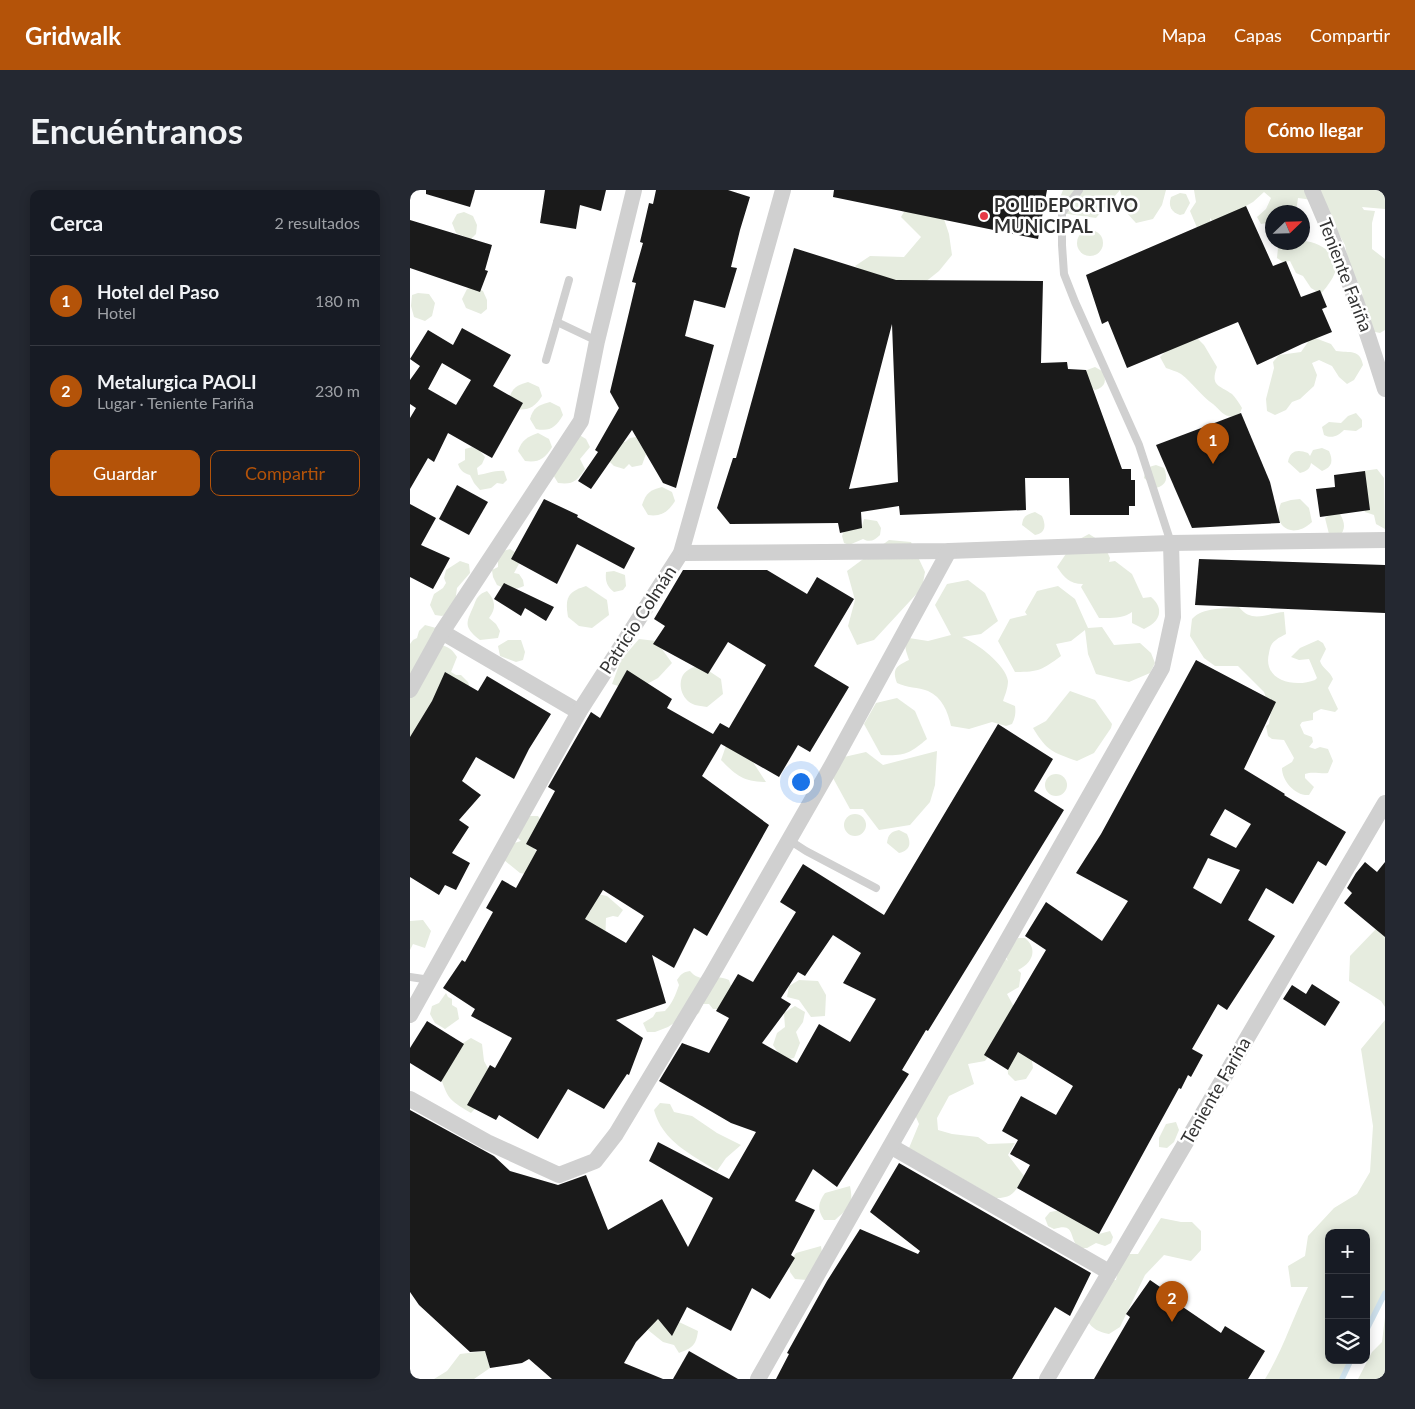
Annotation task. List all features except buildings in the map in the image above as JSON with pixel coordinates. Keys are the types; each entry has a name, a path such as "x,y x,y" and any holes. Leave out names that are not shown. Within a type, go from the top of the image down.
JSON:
{"street":[{"path":"410,690 442,632 581,422 597,342 634,190"},
{"name":"Patricio Colmán","path":"410,1015 579,712 680,553 783,190"},
{"name":"Teniente Fariña","path":"1312,190 1362,314 1385,389"},
{"path":"680,553 949,551 1171,543 1385,540"},
{"path":"758,1379 892,1147 1162,668 1174,617 1171,543"},
{"path":"410,1099 487,1142 559,1175 596,1161 616,1134 711,976 789,840 949,551"},
{"path":"442,632 579,712"},
{"name":"Teniente Fariña","path":"1047,1379 1385,803"},
{"path":"892,1147 1109,1272"}],"lane":[{"path":"1079,190 1062,213 1064,274 1139,445 1171,543"},
{"path":"546,360 569,280"},
{"path":"557,322 597,342"},
{"path":"789,840 876,888"},
{"path":"410,978 430,980"}],"shaded area":[{"path":"1063,190 1120,190 1096,218 1054,212"},
{"path":"1120,190 1166,190 1162,205 1153,219 1136,223 1126,212"},
{"path":"1194,190 1385,190 1385,209 1362,207 1364,210 1375,211 1372,223 1372,249 1385,259 1385,330 1380,333 1366,330 1362,291 1348,262 1345,245 1320,201 1298,198 1297,205 1268,205 1271,198 1264,192 1246,206 1247,216 1214,223 1210,218 1210,234 1198,230 1190,211 1196,202"},
{"path":"1180,193 1186,194 1190,203 1184,214 1180,215 1172,210 1170,203 1171,197"},
{"path":"907,207 943,216 949,234 952,255 939,271 919,287 895,288 855,266 870,256 904,257 921,237 901,217"},
{"path":"1265,210 1265,223 1261,224 1257,217"},
{"path":"464,212 473,216 477,225 476,234 471,239 456,233 452,223 457,214"},
{"path":"1090,230 1099,234 1103,243 1099,252 1090,256 1081,252 1077,243 1081,234"},
{"path":"1310,242 1324,248 1332,255 1335,260 1336,269 1321,294 1311,288 1303,276 1296,273 1290,261 1283,262 1277,258 1278,250 1310,250"},
{"path":"474,287 483,291 487,300 487,309 481,314 466,308 462,299 467,289"},
{"path":"418,293 429,294 435,303 432,316 425,321 414,317 411,306 412,295"},
{"path":"1195,336 1204,345 1217,367 1215,382 1232,394 1242,408 1239,415 1227,416 1181,374 1166,368 1160,357 1169,348"},
{"path":"1315,338 1331,344 1336,351 1354,353 1359,356 1363,365 1354,380 1347,384 1339,377 1332,366 1319,360 1312,363 1317,375 1314,386 1300,399 1292,402 1286,410 1275,415 1267,411 1266,399 1274,368 1273,362 1279,355 1301,352 1310,339"},
{"path":"1095,367 1102,371 1105,380 1101,387 1095,390 1090,387 1083,373"},
{"path":"528,382 539,387 542,396 531,407 515,409 509,399 512,392 518,386"},
{"path":"550,402 560,407 563,415 552,428 545,430 536,429 530,419 534,410"},
{"path":"1356,413 1362,420 1362,427 1356,431 1344,430 1335,436 1324,435 1322,427 1329,422 1341,423 1348,416"},
{"path":"538,433 549,439 552,447 547,455 541,459 525,461 518,451 521,444 525,439"},
{"path":"576,433 586,439 590,447 580,459 585,469 580,477 571,483 558,483 552,473"},
{"path":"636,437 646,454 642,465 632,467 629,464 624,469 614,466 608,460 619,441 625,442 630,438"},
{"path":"472,447 480,451 485,457 482,464 477,468 478,475 504,471 507,480 503,484 497,483 491,488 480,490 470,475 461,470 458,464 465,460 465,449"},
{"path":"1322,448 1329,451 1331,460 1330,465 1322,471 1311,463 1308,470 1300,473 1288,462 1291,455 1295,452 1308,453 1310,456 1313,450"},
{"path":"1156,465 1164,468 1166,481 1156,488 1144,478 1147,469"},
{"path":"1377,469 1384,478 1385,529 1376,524 1374,515 1365,512 1356,477 1363,471"},
{"path":"662,487 672,492 675,501 664,513 648,515 642,505 645,498 651,491"},
{"path":"1300,499 1309,508 1312,522 1298,530 1291,530 1281,524 1279,519 1281,503"},
{"path":"1035,512 1042,516 1044,528 1039,534 1035,535 1022,525 1026,516"},
{"path":"1332,513 1340,514 1343,520 1344,529 1339,537 1329,534 1325,518"},
{"path":"864,519 877,521 881,528 880,535 868,541 863,539 849,545 844,543 842,536 844,531 862,526"},
{"path":"1089,534 1103,543 1110,558 1109,562 1115,561 1132,574 1143,598 1151,597 1158,606 1159,615 1154,623 1144,629 1132,623 1132,612 1121,617 1099,618 1081,587 1083,584 1074,583 1062,574 1057,567 1074,542"},
{"path":"889,540 911,542 925,572 922,588 874,640 857,645 848,626 855,600 847,571"},
{"path":"510,549 518,554 520,562 514,573 519,574 524,586 517,589 497,585 493,577 492,570 498,567 498,559 503,551"},
{"path":"460,561 469,564 470,573 457,588 454,610 442,616 435,615 430,605 434,594 443,588 446,583 444,578 446,570"},
{"path":"614,571 625,575 626,586 623,590 614,592 607,584 606,572"},
{"path":"968,580 985,593 998,621 981,634 962,637 990,655 1006,675 1008,684 1003,701 1015,706 1015,718 1012,724 1006,726 992,722 969,729 951,726 946,710 937,697 928,691 897,683 896,668 909,660 906,646 909,638 928,641 951,635 935,605 947,584"},
{"path":"586,586 607,600 609,615 592,628 579,626 568,617 567,600 571,593"},
{"path":"1058,586 1075,599 1088,628 1102,627 1114,645 1140,643 1151,653 1155,663 1150,673 1129,682 1096,674 1088,654 1085,630 1071,641 1056,644 1061,656 1049,664 1035,671 1015,672 998,641 1010,619 1027,615 1025,612 1037,591"},
{"path":"487,591 494,604 489,618 500,631 498,638 480,640 470,631 468,620 477,598"},
{"path":"1239,607 1249,615 1254,616 1284,612 1286,634 1277,639 1270,647 1268,663 1270,670 1282,680 1298,683 1315,680 1317,678 1309,659 1299,660 1291,657 1300,648 1318,640 1323,643 1326,649 1320,661 1333,679 1328,688 1338,709 1335,712 1321,709 1313,713 1313,720 1302,722 1300,725 1304,734 1312,737 1313,742 1309,747 1328,749 1333,761 1328,773 1305,774 1305,778 1314,787 1309,795 1304,795 1294,790 1284,778 1282,768 1292,762 1294,758 1284,740 1272,739 1268,736 1266,726 1269,724 1271,711 1264,692 1238,666 1215,666 1204,658 1190,636 1192,619 1202,612"},
{"path":"425,625 436,628 435,644 442,645 453,651 457,657 451,672 461,675 468,682 471,691 438,691 432,701 431,708 410,744 410,644 417,638 419,631"},
{"path":"639,639 656,641 672,663 658,678 634,691 612,684 621,660"},
{"path":"508,640 521,640 525,652 523,660 516,662 500,656 498,646"},
{"path":"700,665 721,679 723,694 707,707 691,703 684,697 681,688 683,675 691,668"},
{"path":"1070,691 1095,700 1112,724 1094,753 1077,761 1051,750 1042,742 1033,728 1046,721"},
{"path":"897,698 915,711 927,739 906,753 881,755 864,724 876,703"},
{"path":"727,743 747,753 766,782 751,781 741,777 721,760"},
{"path":"937,751 935,785 930,802 910,825 879,830 863,809 850,809 833,778 844,757 866,752 883,765"},
{"path":"1056,774 1064,777 1067,785 1064,793 1056,796 1048,793 1045,785 1048,777"},
{"path":"855,814 863,817 866,825 863,833 855,836 847,833 844,825 847,817"},
{"path":"527,816 538,816 540,819 538,843 534,849 540,855 525,874 520,873 504,860 505,846 521,841 517,837"},
{"path":"899,830 907,834 909,846 906,850 899,853 887,843 890,834"},
{"path":"587,895 607,896 623,910 618,917 606,918 605,947 568,918 591,911"},
{"path":"423,920 431,931 425,948 413,944 410,950 410,921"},
{"path":"1376,929 1385,937 1385,1007 1381,1001 1349,981 1350,956"},
{"path":"1018,938 1025,938 1029,942 1032,947 1032,956 1027,964 1018,970 1021,973 1019,987 1007,994 1014,1007 994,1049 985,1061 968,1064 974,1084 949,1096 937,1118 938,1130 952,1134 978,1137 988,1144 1015,1143 1008,1155 1024,1176 1011,1195 996,1198 909,1148 919,1124 912,1108 996,962 1006,959 1008,961 1005,955"},
{"path":"690,971 694,975 703,978 723,978 729,980 731,986 729,1000 719,1009 713,1009 709,1004 703,1004 699,1013 691,1019 680,1019 668,1027 655,1032 647,1032 643,1023 653,1017 656,1012 665,1011 672,1002 679,985 677,980 682,974"},
{"path":"799,980 818,981 826,995 825,1016 811,1017 799,1000 787,997 789,986"},
{"path":"446,993 452,999 452,1005 457,1008 459,1019 445,1029 435,1023 430,1014 432,1006 439,1003"},
{"path":"795,1006 805,1012 803,1022 796,1032 800,1043 794,1058 783,1060 773,1045 777,1033 785,1027 784,1013"},
{"path":"1385,1020 1385,1293 1370,1323 1370,1229 1325,1229 1325,1364 1349,1364 1342,1379 1265,1379 1277,1357 1308,1287 1291,1287 1288,1266 1305,1256 1308,1236 1334,1208 1357,1194 1370,1172 1373,1126 1361,1049"},
{"path":"471,1038 482,1044 484,1061 491,1074 484,1099 471,1113 449,1097 439,1073 460,1045"},
{"path":"1023,1046 1031,1054 1033,1068 1026,1079 1015,1081 1008,1074 1007,1058"},
{"path":"660,1103 670,1104 674,1112 692,1116 717,1133 741,1145 726,1158 717,1171 688,1153 671,1139 658,1121 654,1110"},
{"path":"1176,1122 1179,1130 1174,1142 1167,1148 1159,1147 1159,1138 1166,1124"},
{"path":"850,1186 851,1202 847,1209 835,1220 824,1220 819,1206 825,1193"},
{"path":"1067,1209 1099,1234 1110,1231 1113,1237 1111,1243 1105,1246 1096,1243 1087,1248 1079,1248 1069,1229 1061,1227 1054,1229 1048,1226 1045,1218 1050,1212"},
{"path":"1161,1218 1192,1222 1201,1231 1201,1250 1191,1261 1164,1255 1145,1275 1120,1327 1109,1334 1096,1330 1087,1320 1096,1280 1116,1280 1119,1265 1129,1254 1138,1254"},
{"path":"821,1246 823,1259 807,1280 795,1279 790,1272 789,1263 796,1253"},
{"path":"1385,1317 1385,1379 1358,1379 1366,1364 1370,1364 1372,1352 1382,1342"},
{"path":"656,1318 679,1322 698,1331 695,1343 690,1348 679,1353 674,1345 663,1342 648,1330"},
{"path":"485,1351 490,1368 474,1379 434,1379 447,1371 460,1354"}],"waterway":[{"path":"1370,1323 1385,1293"},
{"path":"1342,1379 1349,1364"}],"place":[{"name":"POLIDEPORTIVO MUNICIPAL","path":"984,216"},
{"name":"Hotel del Paso","path":"1213,464"},
{"name":"Metalurgica PAOLI","path":"1172,1322"}]}
